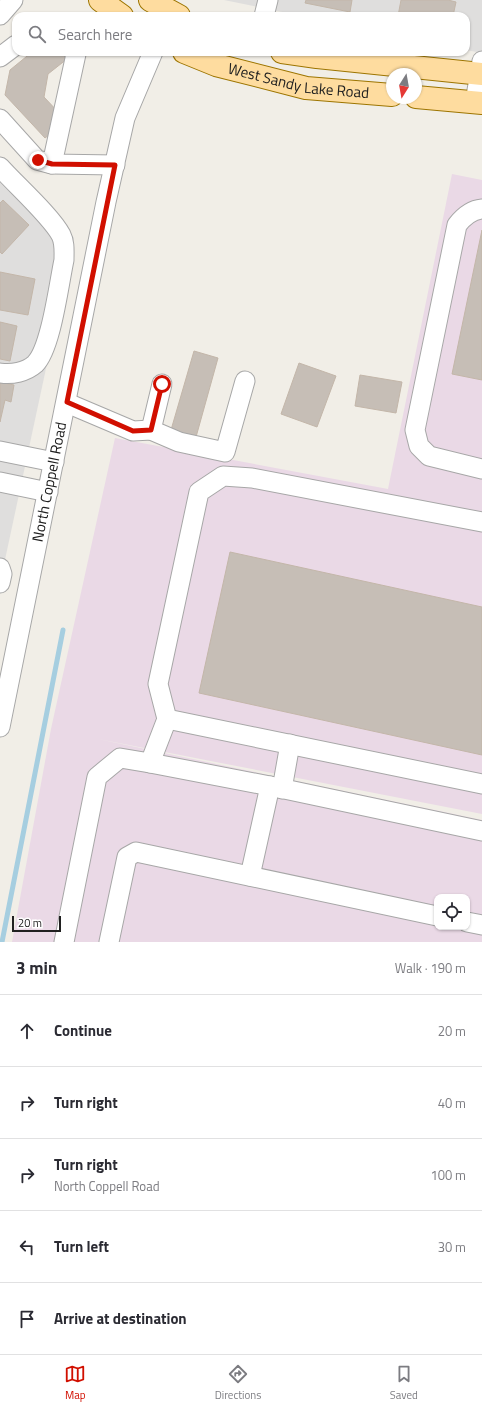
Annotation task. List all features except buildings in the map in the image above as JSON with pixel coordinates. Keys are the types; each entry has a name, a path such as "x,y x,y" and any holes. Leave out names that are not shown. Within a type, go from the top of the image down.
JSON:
{"main road":[{"path":"100,0 116,12"},
{"path":"150,0 168,12"},
{"name":"West Sandy Lake Road","path":"194,56 216,65 306,88 386,95"},
{"name":"West Sandy Lake Road","path":"311,56 481,70"},
{"path":"422,98 478,103"}],"street":[{"path":"0,15 13,0"},
{"path":"265,12 268,0"},
{"path":"0,57 12,48"},
{"path":"52,164 76,56"},
{"name":"North Coppell Road","path":"0,728 125,118 151,56"},
{"path":"478,103 481,70"},
{"path":"0,119 38,160 52,164 115,165"},
{"path":"0,167 54,224 61,236 64,246 64,260 50,330 43,351 35,364 21,372 0,373"},
{"path":"482,209 475,210 463,217 457,224 415,430 419,446 429,456 482,469"},
{"path":"67,402 133,431 151,430 179,442 225,452 245,381"},
{"path":"151,430 162,384"},
{"path":"0,451 54,462"},
{"path":"150,763 167,719 158,684 199,492 223,476 252,478 482,522"},
{"path":"0,482 48,492"},
{"path":"0,568 2,574 0,583"},
{"path":"167,719 482,784"},
{"path":"250,876 290,744"},
{"path":"64,942 97,777 120,758 276,788 482,831"},
{"path":"109,942 128,857 136,852 434,915"},
{"path":"470,923 482,925"}],"shaded area":[{"path":"224,0 482,0 482,53 470,51 470,12 282,12"},
{"path":"0,162 74,238 0,583"},
{"path":"452,174 482,180 482,814 98,739 482,820 482,942 12,942 51,729 115,438 388,489"}],"waterway":[{"path":"2,942 63,630"}],"route":[{"path":"38,160 52,164 115,165 106,202 67,402 133,431 151,430 162,384"}]}
